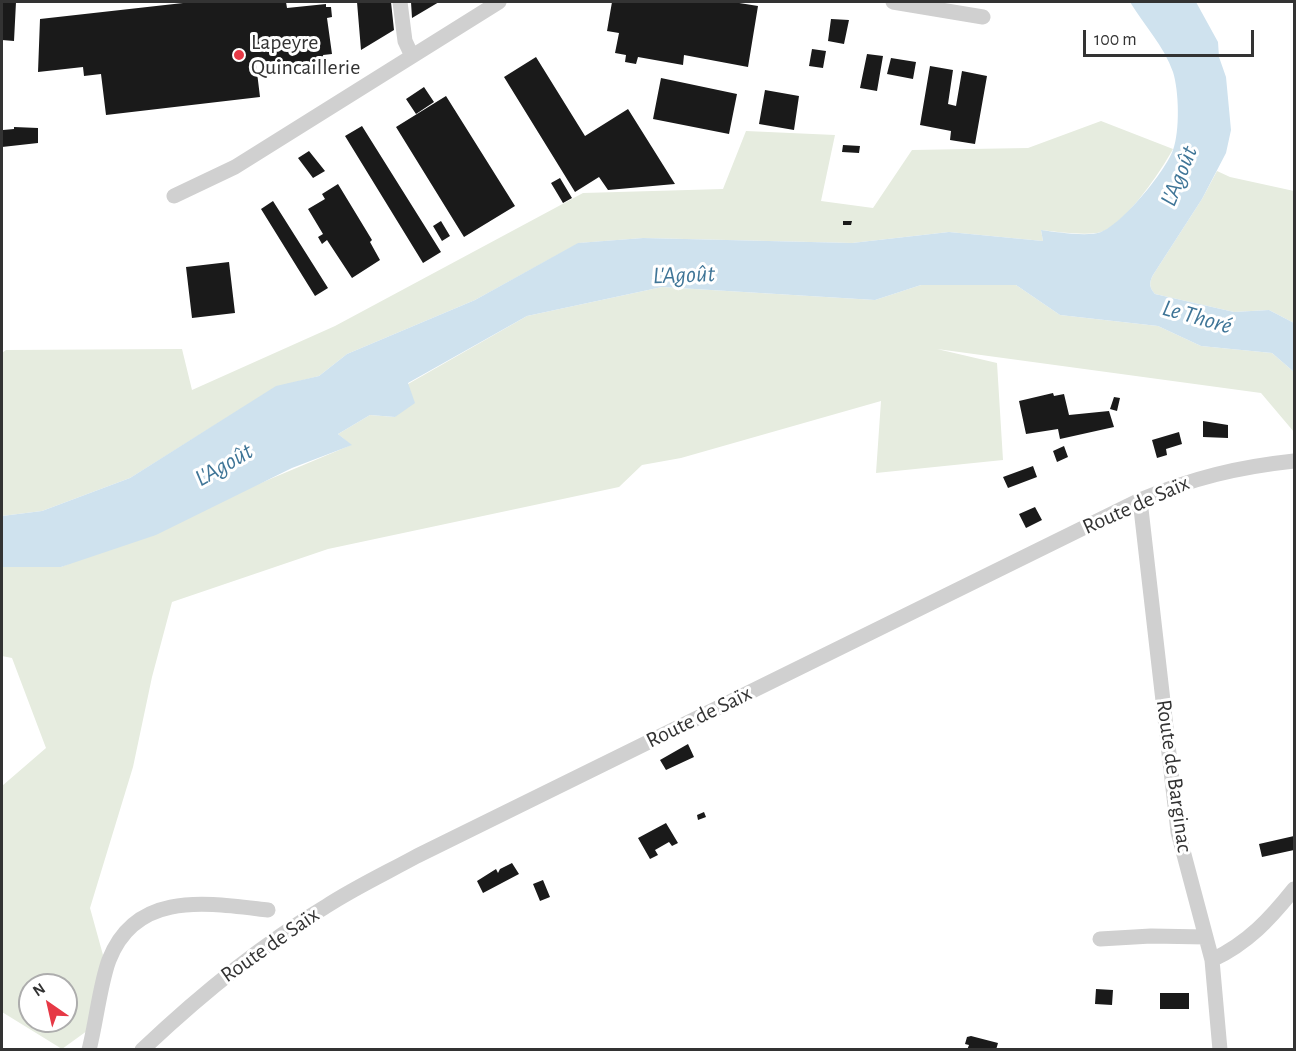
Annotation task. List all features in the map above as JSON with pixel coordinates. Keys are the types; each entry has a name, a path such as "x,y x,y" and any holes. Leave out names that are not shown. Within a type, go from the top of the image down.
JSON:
{"street":[{"path":"400,2 405,41 412,56"},
{"path":"174,196 235,167 499,2"},
{"path":"892,2 983,17"},
{"name":"Route de Saïx","path":"142,1050 219,980 326,906 417,856 1140,500 1185,481 1221,471 1294,461"},
{"name":"Route de Barginac","path":"1140,500 1178,832 1212,960 1220,1050"},
{"path":"1212,960 1237,948 1264,926 1294,891"},
{"path":"89,1050 109,961 125,930 158,908 215,904 268,909"},
{"path":"1100,939 1151,936 1206,937"}],"shaded area":[{"path":"1101,121 1173,149 1160,171 1129,211 1118,222 1097,233 1041,230 1043,241 949,232 852,243 643,238 579,243 475,300 347,354 319,376 276,387 130,478 42,511 2,516 2,353 6,350 182,349 192,390 335,326 583,193 723,189 746,131 835,135 821,201 873,208 912,150 1028,148"},
{"path":"1217,171 1230,177 1294,191 1294,323 1269,310 1234,312 1155,294 1152,289 1150,283 1153,275 1202,199"},
{"path":"921,285 1016,285 1060,315 1158,326 1201,346 1272,353 1294,372 1294,432 1261,393 937,349 997,363 1003,460 876,473 881,401 681,458 642,465 619,487 328,549 172,602 152,677 133,767 90,908 103,955 91,1028 62,1049 36,1033 78,1033 78,973 18,973 18,1022 2,1012 2,786 46,748 12,658 2,656 2,567 61,567 351,445 338,434 370,415 395,417 408,384 527,316 662,287 875,300"}],"water":[{"path":"1130,2 1196,2 1218,42 1219,57 1226,77 1231,130 1226,153 1202,199 1153,275 1151,287 1155,294 1234,312 1269,310 1294,323 1294,372 1272,353 1201,346 1158,326 1060,315 1016,285 921,285 875,300 662,287 527,316 408,383 415,403 395,417 370,415 338,434 352,445 292,468 156,535 61,567 2,567 2,516 42,511 130,478 276,386 319,376 347,354 475,300 578,243 643,238 852,243 949,232 1043,241 1041,230 1080,234 1101,232 1120,219 1152,184 1173,150 1177,132 1177,100 1173,72 1159,44"}],"building":[{"path":"2,2 16,2 14,41 2,40"},
{"name":"Lapeyre Quincaillerie","path":"192,2 286,2 287,8 326,4 326,7 331,7 332,17 327,18 332,54 323,55 324,62 265,69 264,62 256,64 260,97 106,115 101,74 84,76 83,67 38,72 40,19"},
{"path":"357,2 391,2 394,30 361,50"},
{"path":"411,2 439,2 412,18"},
{"path":"612,2 733,2 758,6 748,67 684,55 683,65 638,57 636,64 625,62 626,55 615,53 619,33 607,31"},
{"path":"831,19 849,20 844,44 828,41"},
{"path":"812,49 826,51 823,68 809,66"},
{"path":"867,54 883,56 877,91 860,88"},
{"path":"536,57 585,136 628,109 675,184 608,190 599,177 575,192 504,77"},
{"path":"891,58 916,62 913,79 887,74"},
{"path":"930,66 953,70 948,104 956,106 962,71 987,76 975,144 950,140 951,131 920,125"},
{"path":"661,78 737,94 729,134 653,119"},
{"path":"424,87 434,102 416,114 406,99"},
{"path":"765,90 799,96 794,130 759,124"},
{"path":"446,96 515,206 464,237 396,127"},
{"path":"362,126 441,252 423,263 345,136"},
{"path":"14,127 38,128 38,143 2,147 3,130 14,129"},
{"path":"843,145 860,146 859,153 842,152"},
{"path":"309,151 325,171 313,178 298,158"},
{"path":"560,178 572,198 563,203 551,183"},
{"path":"338,184 372,240 370,242 380,260 352,278 327,240 322,244 318,237 323,234 308,209 325,199 322,194"},
{"path":"273,201 328,288 315,296 261,209"},
{"path":"441,221 450,236 442,241 433,226"},
{"path":"843,221 852,221 851,225 843,225"},
{"path":"229,262 235,313 192,318 186,267"},
{"path":"1053,393 1054,396 1064,394 1069,415 1109,411 1114,427 1060,439 1058,429 1026,434 1019,401"},
{"path":"1114,397 1120,398 1117,411 1110,409"},
{"path":"1203,421 1228,425 1228,438 1203,437"},
{"path":"1179,432 1182,444 1166,449 1167,455 1157,458 1152,440"},
{"path":"1064,446 1068,457 1057,462 1053,451"},
{"path":"1033,466 1037,477 1008,488 1003,477"},
{"path":"1035,507 1042,520 1026,528 1019,514"},
{"path":"688,744 694,757 666,770 660,760"},
{"path":"704,812 706,817 698,820 697,815"},
{"path":"666,823 678,843 672,846 669,842 655,850 658,855 650,859 638,838"},
{"path":"1294,836 1294,850 1262,857 1259,844"},
{"path":"512,863 519,874 483,893 477,881 496,869 498,873 500,869"},
{"path":"543,880 550,897 540,901 533,884"},
{"path":"1096,989 1113,990 1112,1005 1095,1004"},
{"path":"1160,993 1189,993 1189,1009 1160,1009"},
{"path":"967,1037 998,1043 996,1050 967,1050 969,1045 965,1044"}],"place":[{"name":"Lapeyre Quincaillerie","path":"239,55"}],"water label":[{"name":"L'Agoût","path":"1179,176"},
{"name":"L'Agoût","path":"684,275"},
{"name":"Le Thoré","path":"1197,317"},
{"name":"L'Agoût","path":"224,465"}]}
